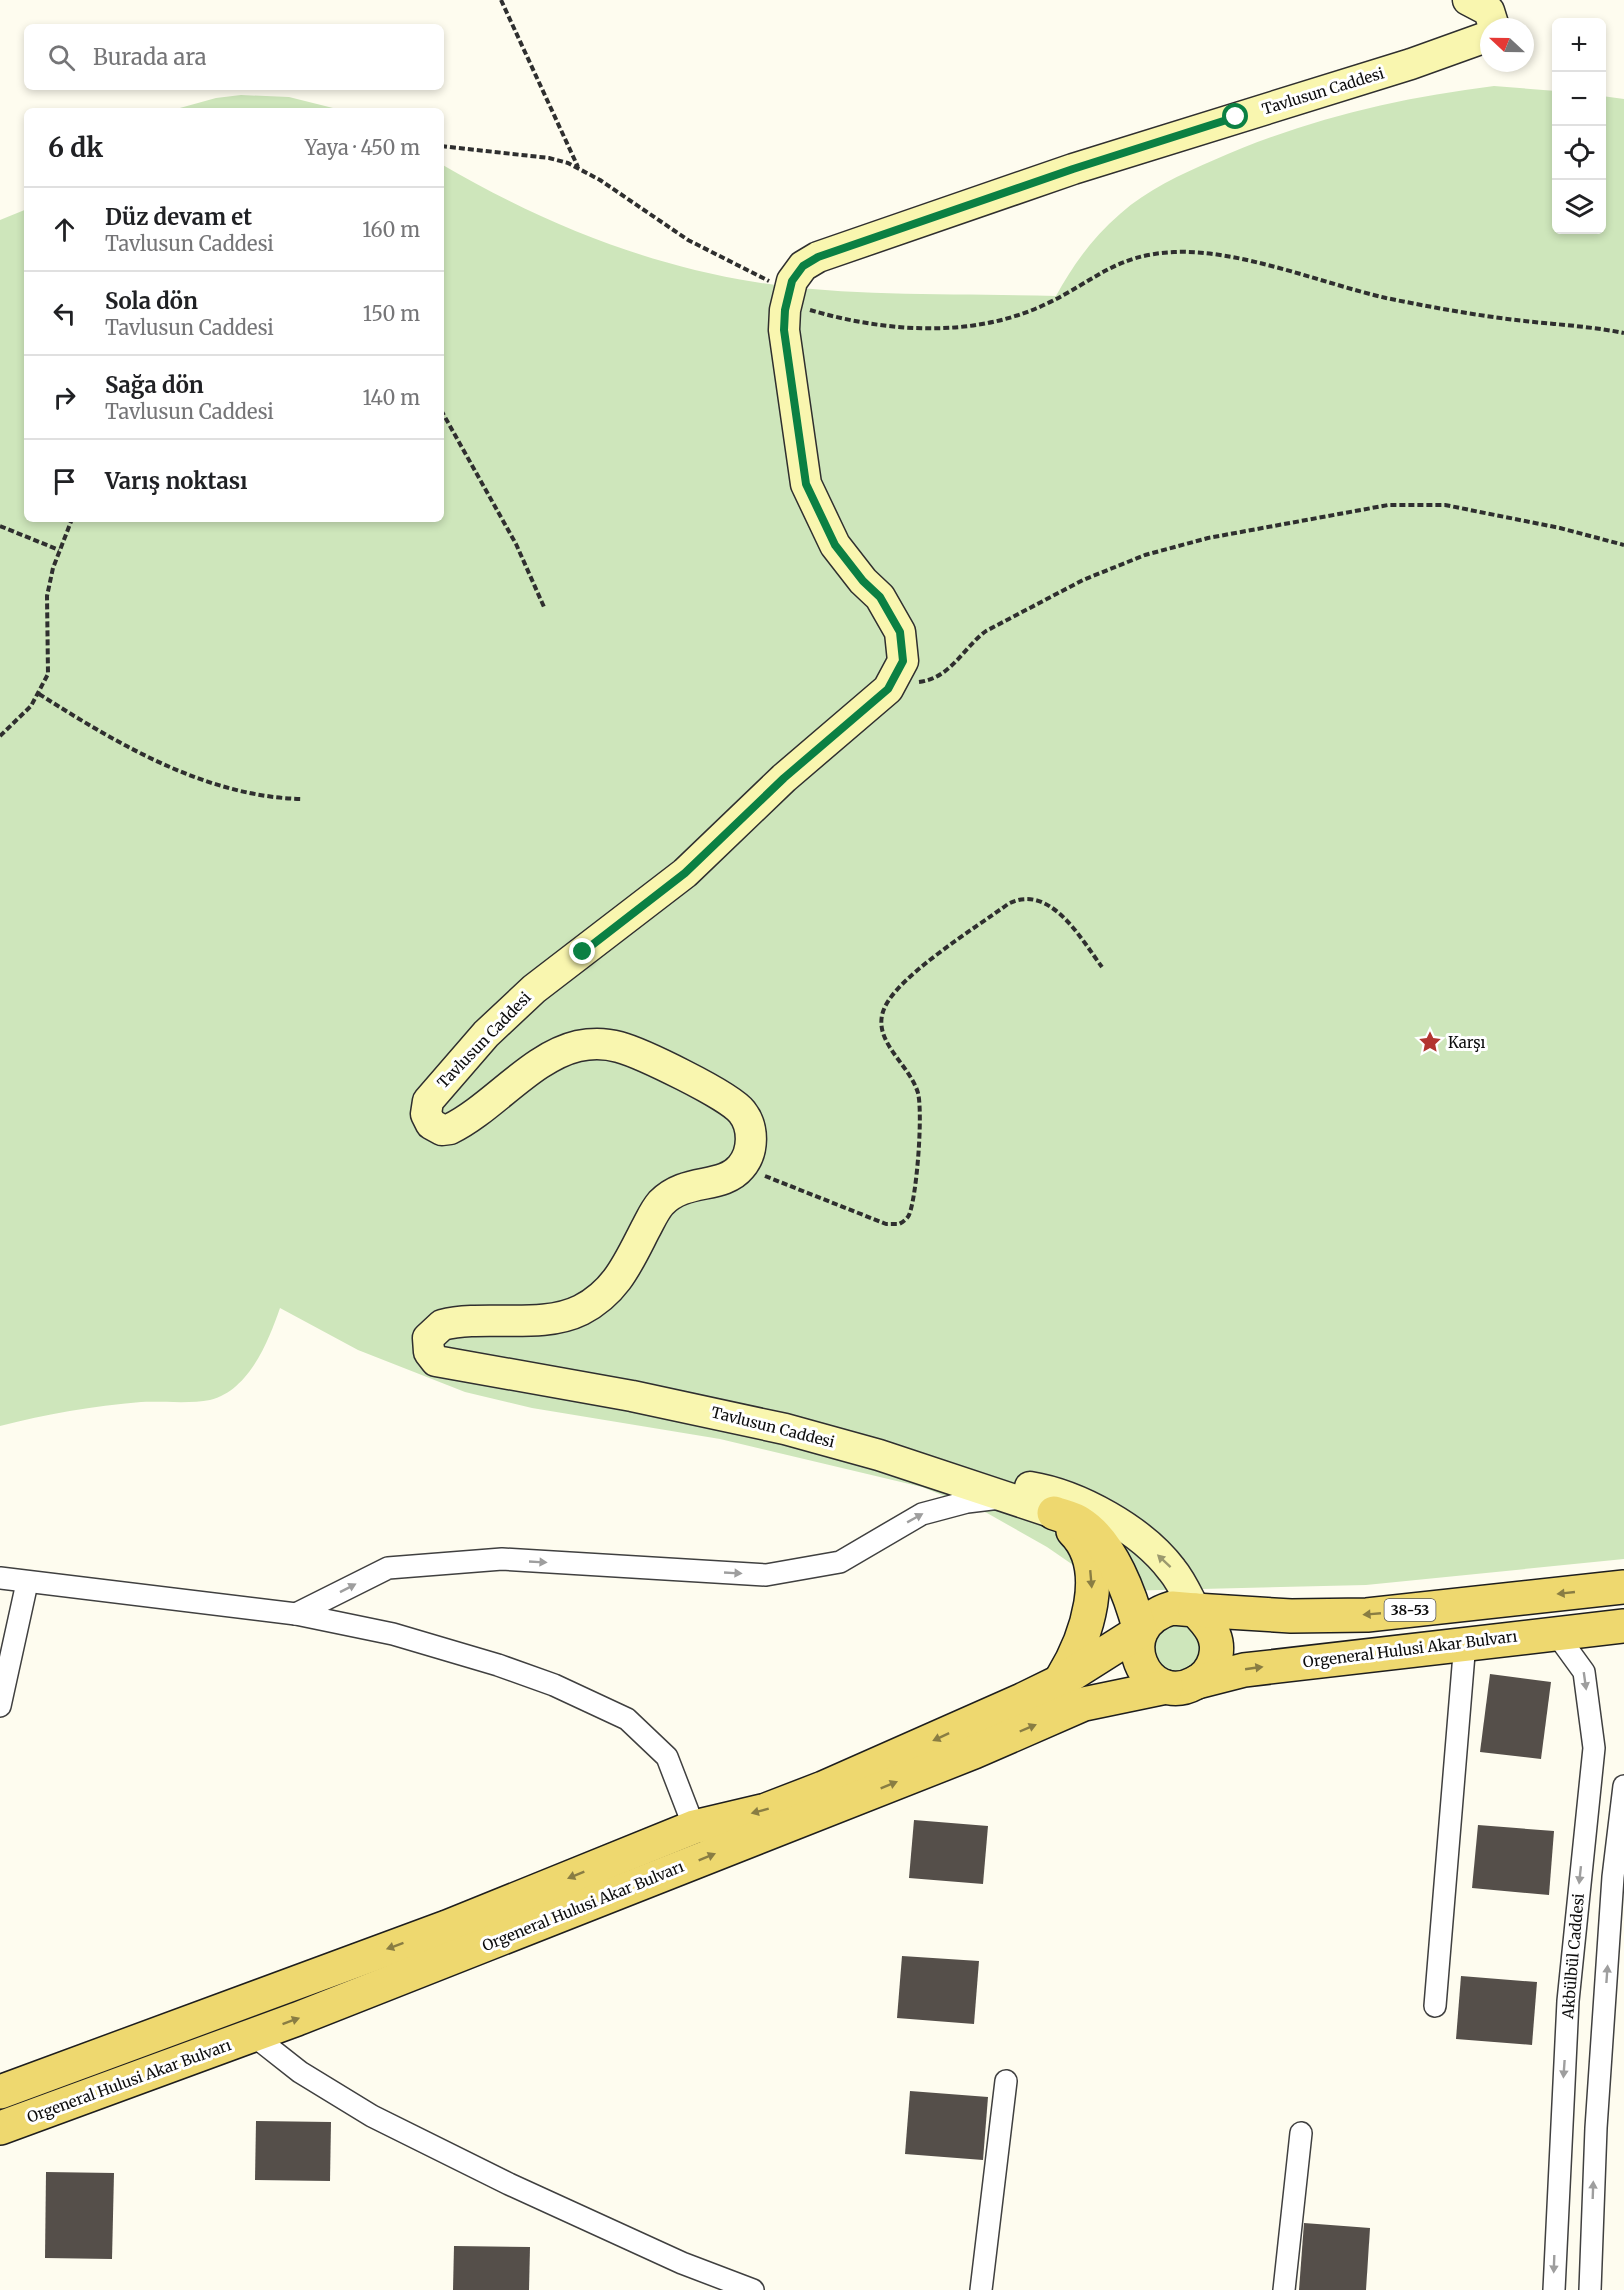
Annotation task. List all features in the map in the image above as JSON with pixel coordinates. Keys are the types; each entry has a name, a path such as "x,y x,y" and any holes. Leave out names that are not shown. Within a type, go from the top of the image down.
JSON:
{"main road":[{"path":"1054,1513 1080,1523 1106,1552 1133,1603 1140,1631"},
{"path":"1054,1513 1077,1535 1086,1549 1092,1593 1083,1640 1060,1681"},
{"name":"38-53","path":"1196,1610 1290,1616 1367,1615 1624,1587"},
{"path":"1172,1608 1196,1610 1212,1629 1216,1653 1207,1674 1182,1684 1154,1681 1144,1671 1138,1658 1137,1644 1140,1631 1160,1611 1172,1608"},
{"name":"Orgeneral Hulusi Akar Bulvarı","path":"0,2128 253,2035 952,1760 1084,1704 1244,1670 1465,1642 1624,1626"},
{"name":"Orgeneral Hulusi Akar Bulvarı","path":"0,2092 436,1931 694,1827 766,1810 930,1742 1060,1681 1140,1631"}],"street":[{"path":"1468,0 1489,10 1491,18"},
{"name":"Tavlusun Caddesi","path":"1054,1513 959,1480 785,1429 632,1396 442,1364 432,1357 428,1338 442,1325 565,1316 594,1302 612,1287 628,1266 661,1204 683,1188 719,1181 742,1167 751,1143 747,1122 742,1111 720,1095 616,1046 580,1045 558,1053 450,1129 442,1130 431,1124 426,1108 432,1095 511,1009 685,873 784,778 888,689 900,670 903,651 894,620 880,597 835,545 806,484 785,346 788,296 797,272 818,257 1073,169 1411,64 1480,39"},
{"name":"Tavlusun Caddesi","path":"959,1480 1035,1487 1086,1504 1135,1534 1172,1569 1196,1610"},
{"path":"296,1614 388,1568 502,1559 766,1575 840,1562 922,1514 967,1502 1009,1496"},
{"path":"0,1578 296,1614 393,1634 441,1647 554,1685 619,1713 667,1757 694,1827"},
{"path":"0,1706 27,1583"},
{"name":"Akbülbül Caddesi","path":"1554,2290 1568,2001 1593,1748 1584,1672 1555,1632"},
{"path":"1435,2006 1465,1642"},
{"path":"1590,2290 1596,2128 1614,2007 1613,1877 1624,1786"},
{"path":"253,2035 323,2088 372,2116 552,2204 711,2275 753,2290"},
{"path":"981,2290 1006,2081"},
{"path":"1284,2290 1302,2133"}],"path":[{"path":"501,0 578,168"},
{"path":"444,146 549,158 578,168 688,240 788,296 872,324 925,329 950,327 1028,312 1062,295 1101,271 1125,261 1157,254 1195,252 1216,253 1323,283 1428,306 1624,333"},
{"path":"444,415 516,544 544,607"},
{"path":"895,680 924,682 942,674 974,640 986,631 1113,566 1177,545 1388,504 1428,503 1560,528 1624,545"},
{"path":"0,736 17,721 39,694 50,662 47,596 59,550 71,522"},
{"path":"0,526 59,550"},
{"path":"39,694 120,742 171,767 256,796 302,799"},
{"path":"742,1167 886,1224 899,1224 908,1215 913,1193 921,1107 910,1075 885,1044 882,1034 882,1015 894,992 1008,904 1025,898 1039,900 1054,909 1102,967"}],"green space":[{"path":"1494,86 1552,91 1552,234 1606,234 1606,97 1624,99 1624,1559 1366,1585 1079,1592 1076,1567 1047,1547 987,1513 922,1487 720,1439 532,1408 465,1392 358,1350 280,1308 270,1335 255,1363 236,1386 224,1395 202,1401 141,1402 87,1408 0,1426 0,220 24,210 24,522 444,522 444,166 516,204 592,238 672,264 713,274 755,282 829,291 1056,296 1069,273 1101,232 1131,205 1153,190 1214,160 1282,133 1351,113 1422,97"},
{"path":"241,95 289,97 333,108 180,108 216,98"},
{"path":"1159,1618 1205,1629 1200,1669 1159,1673 1146,1635"}],"building":[{"path":"1490,1674 1551,1682 1541,1759 1480,1752"},
{"path":"914,1820 988,1826 983,1884 909,1878"},
{"path":"1478,1825 1554,1831 1549,1895 1472,1888"},
{"path":"902,1956 979,1961 974,2024 897,2018"},
{"path":"1461,1976 1537,1982 1532,2045 1456,2039"},
{"path":"910,2091 988,2097 983,2160 905,2154"},
{"path":"256,2121 331,2122 330,2181 255,2180"},
{"path":"46,2172 114,2173 112,2259 45,2258"},
{"path":"1304,2223 1370,2228 1366,2290 1299,2290"},
{"path":"454,2246 530,2247 529,2290 453,2290"}],"place":[{"name":"Karşı","path":"1430,1042"}],"route":[{"path":"583,952 652,901 720,843 784,778 888,689 895,680 903,661 903,642 888,608 848,564 835,545 823,525 806,484 784,330 789,290 797,272 818,257 1073,169 1236,117"}]}
